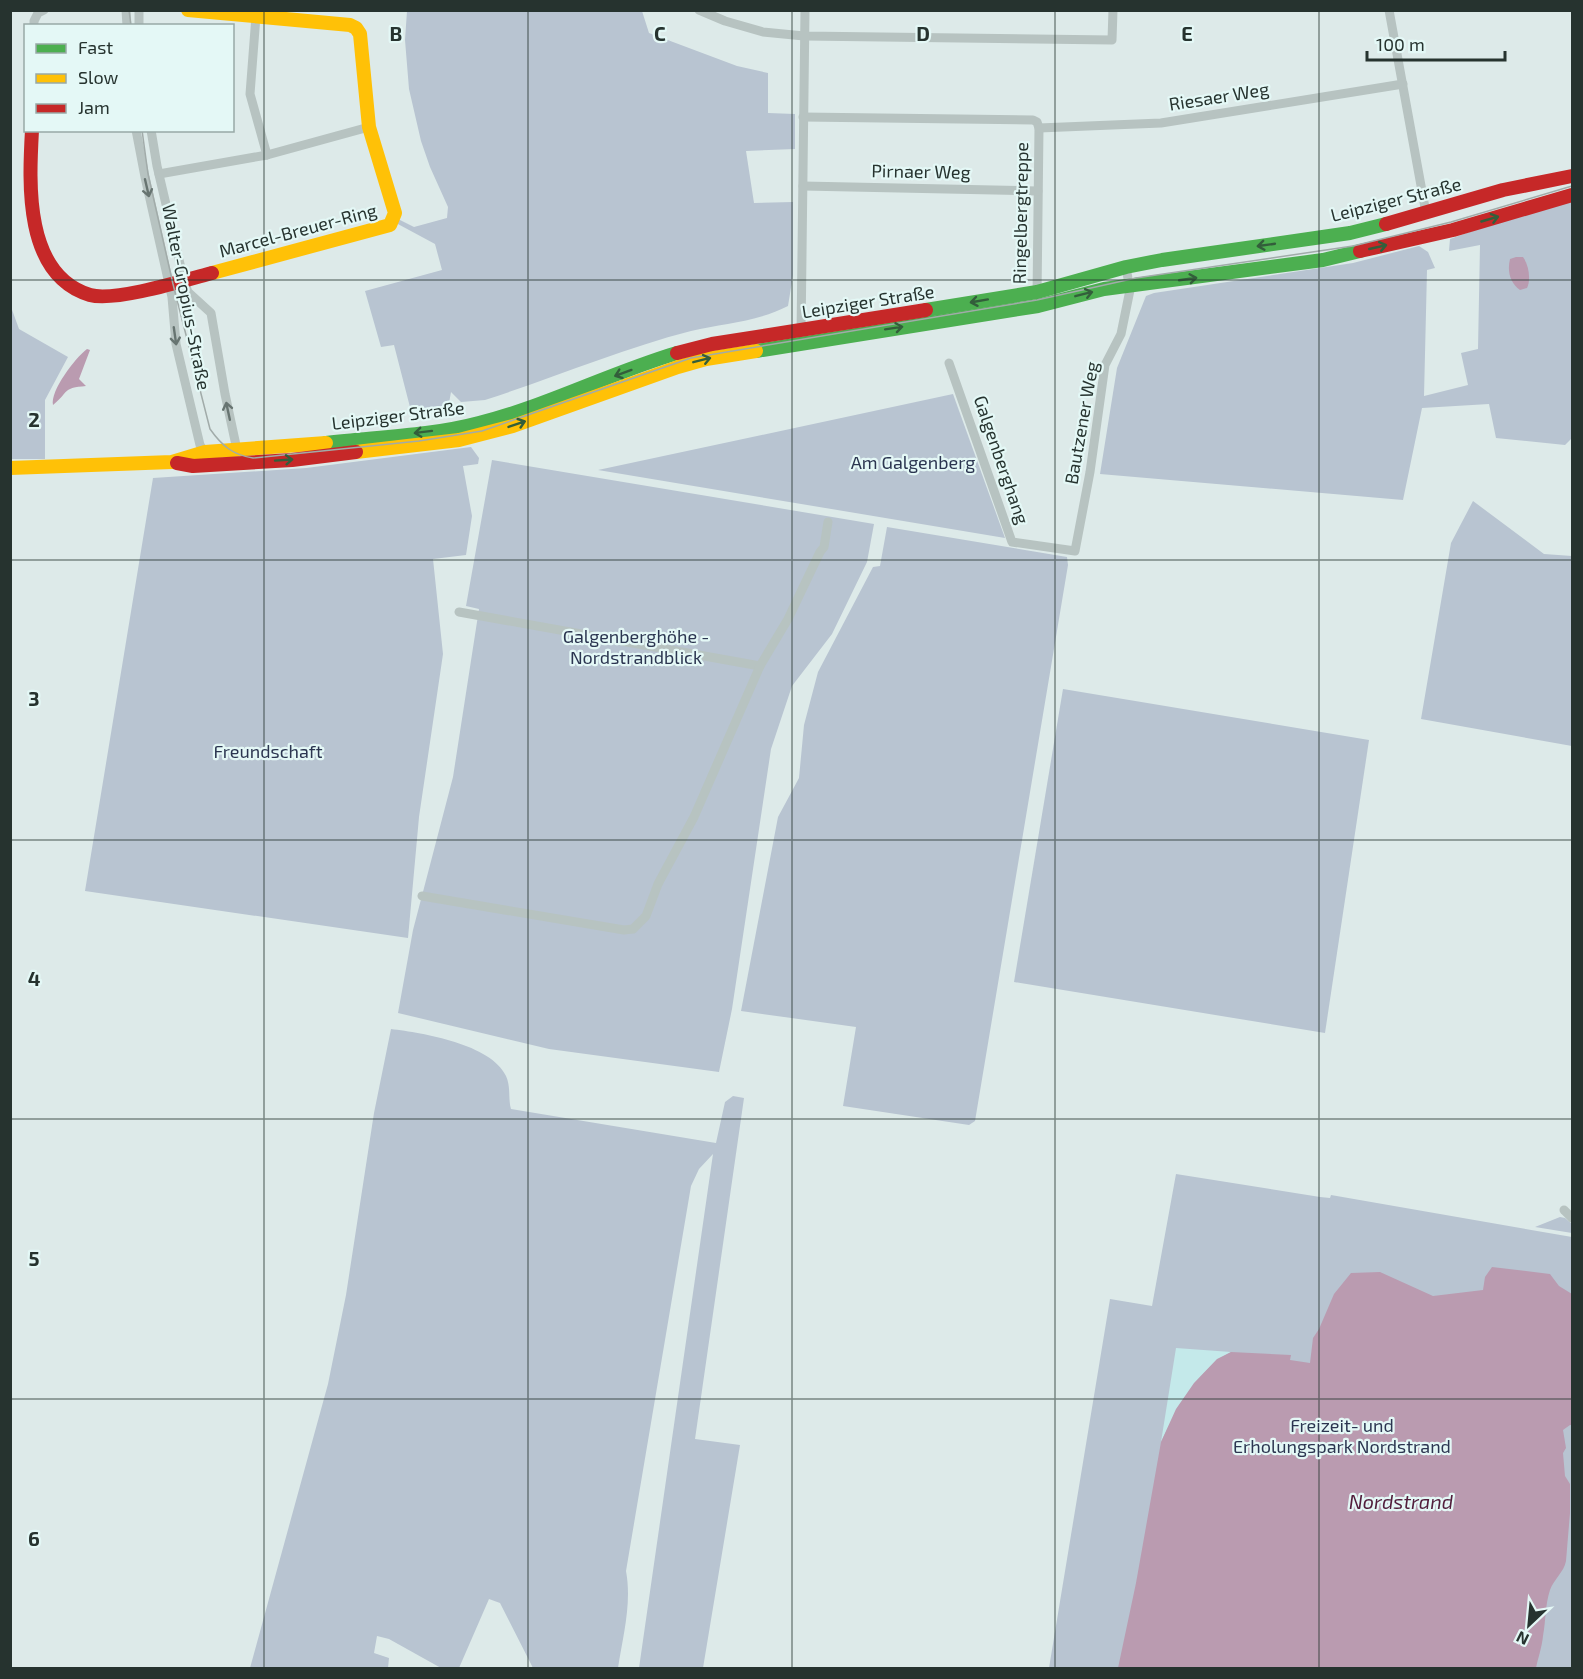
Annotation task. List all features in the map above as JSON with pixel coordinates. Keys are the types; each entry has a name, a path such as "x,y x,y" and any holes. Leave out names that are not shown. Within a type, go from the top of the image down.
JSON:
{"main road":[{"name":"Marcel-Breuer-Ring","path":"32,132 29,183 38,240 48,261 67,283 91,295 112,296 169,285 390,225 395,213 369,127 360,34 356,28 350,25 188,10"},
{"name":"Leipziger Straße","path":"1037,299 1126,267 1231,249 1350,233 1503,190 1572,176"},
{"name":"Leipziger Straße","path":"10,468 171,462 193,466 220,465 292,460 459,440 513,426 678,367 801,337 1130,285 1160,283 1323,260 1433,234 1572,195"},
{"path":"1426,213 1433,234"},
{"name":"Leipziger Straße","path":"171,462 205,452 325,444 454,429 480,423 674,354 712,344 801,337"}],"street":[{"path":"34,24 38,13 44,10"},
{"path":"699,10 725,21 762,32 804,36 1112,40 1113,10"},
{"path":"801,337 803,183 798,171 798,154 803,147 805,10"},
{"path":"1389,10 1426,213"},
{"path":"256,16 250,94 267,155"},
{"name":"Riesaer Weg","path":"803,117 1032,120 1038,125 1161,123 1403,84"},
{"name":"Ringelbergtreppe","path":"1037,299 1038,125"},
{"path":"159,174 267,155 369,127"},
{"name":"Walter-Gropius-Straße","path":"136,132 169,285 176,344 200,445 220,465"},
{"name":"Walter-Gropius-Straße","path":"151,132 159,174 188,292 212,313 237,450"},
{"name":"Pirnaer Weg","path":"803,183 1038,191"},
{"name":"Bautzener Weg","path":"1075,551 1090,472 1106,365 1121,334 1130,285 1126,267"},
{"name":"Galgenberghang","path":"949,363 1012,542 1075,551"},
{"path":"220,465 237,450"},
{"path":"422,896 624,930 633,929 646,916 658,884 694,817 760,666 788,619 819,552 824,547 828,522"},
{"path":"459,612 760,666"},
{"path":"1564,1210 1572,1218"}],"green space":[{"path":"407,11 642,11 649,33 737,66 768,73 768,113 795,114 795,149 746,151 754,203 793,202 793,275 788,306 752,319 691,331 639,346 485,400 461,402 451,392 449,403 435,410 421,414 411,411 394,345 381,347 365,291 442,270 435,244 396,223 398,219 414,227 447,218 448,207 421,141 409,89 405,40"},
{"path":"1572,201 1572,438 1565,445 1496,438 1489,404 1422,408 1403,500 1100,474 1117,368 1146,296 1353,263 1419,246 1428,252 1435,268 1427,270 1424,396 1468,385 1461,353 1478,349 1480,245 1449,251 1450,239 1503,220"},
{"path":"11,307 19,329 68,357 45,400 45,459 11,459"},
{"name":"Am Galgenberg","path":"953,394 1005,538 598,470"},
{"name":"Freundschaft","path":"471,447 479,458 478,464 463,466 472,516 466,555 433,559 443,654 419,817 408,938 85,891 153,478 306,468"},
{"name":"Galgenberghöhe - Nordstrandblick","path":"492,460 874,524 867,562 832,634 792,686 771,749 732,1009 719,1072 549,1049 398,1013 413,930 453,777 479,609 466,606"},
{"path":"1473,501 1544,554 1572,556 1572,746 1421,719 1451,543"},
{"path":"887,527 1067,557 1068,565 975,1121 969,1125 843,1106 856,1027 741,1011 778,817 799,778 804,725 818,672 873,567 880,566"},
{"path":"1063,689 1369,740 1325,1033 1014,982"},
{"path":"391,1029 455,1042 486,1056 498,1065 506,1076 511,1109 716,1143 725,1102 733,1096 744,1098 695,1439 740,1445 703,1668 639,1668 713,1154 699,1169 691,1186 626,1571 628,1595 618,1668 533,1668 500,1603 489,1599 459,1668 441,1668 389,1639 377,1636 374,1653 389,1658 388,1668 250,1668 328,1384 346,1295 374,1113"},
{"name":"Nordstrand","path":"1176,1174 1320,1197 1330,1198 1331,1195 1572,1237 1572,1668 1049,1668 1110,1299 1152,1306"},
{"path":"1560,1217 1572,1224 1572,1233 1535,1227"}],"sand":[{"path":"1176,1348 1231,1352 1219,1359 1199,1379 1181,1404 1161,1442"}],"water":[{"path":"1523,257 1529,272 1527,288 1520,290 1514,284 1509,272 1510,259"},
{"path":"87,349 90,350 79,379 86,386 69,389 53,405 59,384 70,367"},
{"name":"Nordstrand","path":"1492,1267 1550,1274 1559,1286 1572,1294 1572,1425 1563,1430 1566,1448 1563,1453 1565,1476 1570,1484 1566,1561 1548,1596 1536,1668 1118,1668 1161,1442 1176,1409 1194,1383 1217,1359 1231,1352 1291,1355 1290,1360 1310,1363 1313,1338 1334,1294 1351,1273 1380,1272 1433,1296 1483,1290 1485,1277"}],"tram line":[{"path":"129,10 131,24"},
{"path":"142,132 148,174 173,284 210,429 228,449 253,458 419,441 482,431 691,358 1037,300 1136,278 1353,246 1451,222 1572,186"}],"traffic: fast":[{"path":"926,310 1037,292 1126,267 1162,260 1350,233 1386,224"},
{"path":"756,351 1038,306 1104,289 1323,260 1360,251"},
{"path":"326,443 423,433 479,423 529,408 677,353"}],"traffic: slow":[{"path":"188,10 350,25 356,28 360,34 369,127 395,213 390,225 212,273"},
{"path":"356,452 459,440 513,426 678,367 706,359 756,351"},
{"path":"10,468 172,462 205,452 326,443"}],"traffic: jam":[{"path":"32,132 31,176 35,225 42,248 53,268 68,284 90,295 116,296 212,273"},
{"path":"1386,224 1503,190 1572,176"},
{"path":"1360,251 1453,230 1572,195"},
{"path":"677,353 712,344 926,310"},
{"path":"177,463 193,466 292,460 356,452"}],"park label":[{"name":"Freizeit- und Erholungspark Nordstrand","path":"1342,1436"}]}
